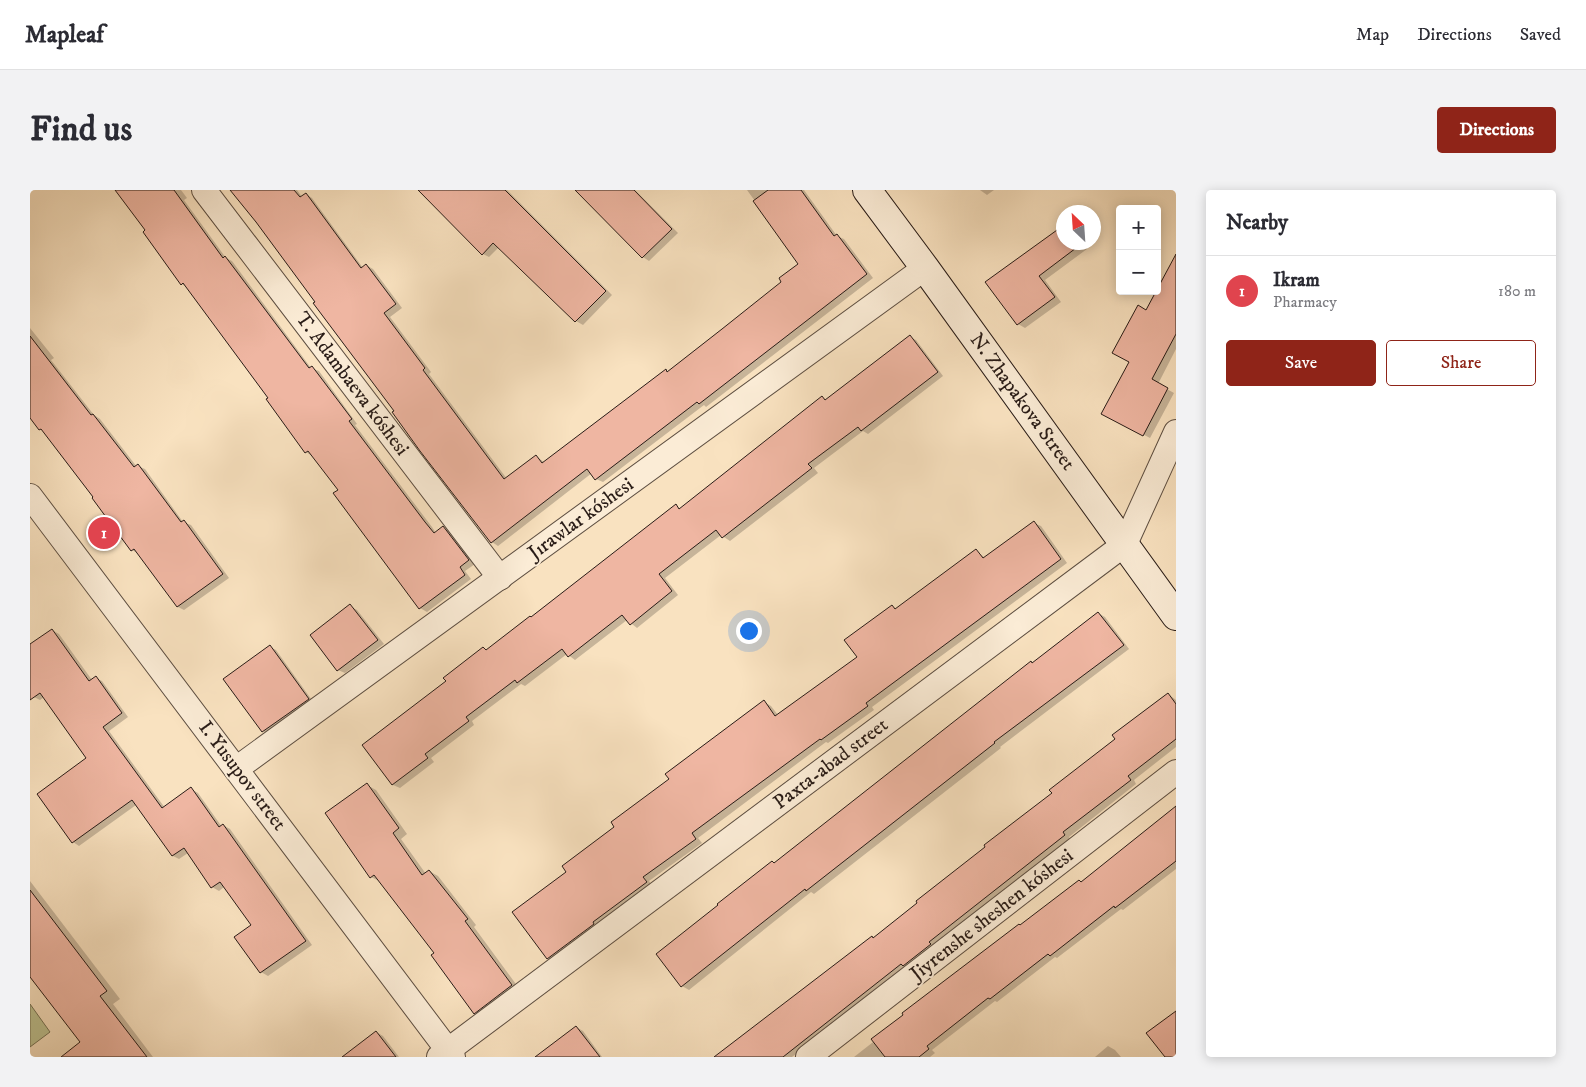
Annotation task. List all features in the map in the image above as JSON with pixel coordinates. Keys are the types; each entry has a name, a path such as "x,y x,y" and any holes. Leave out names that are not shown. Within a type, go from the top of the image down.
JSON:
{"main road":[{"name":"N. Zhapakova Street","path":"867,190 926,268 1176,616"}],"street":[{"name":"T. Adambaeva kóshesi","path":"204,190 500,578"},
{"name":"Jırawlar kóshesi","path":"236,769 926,268"},
{"name":"Paxta-abad street","path":"446,1055 1125,544 1176,432"},
{"name":"I. Yusupov street","path":"30,496 236,769 446,1055"},
{"name":"Jiyrenshe sheshen kóshesi","path":"808,1057 1176,772"}],"green space":[{"path":"30,1004 50,1032 30,1047"}],"building":[{"path":"115,190 174,190 223,258 225,256 309,368 312,366 352,419 349,421 425,522 434,533 443,526 469,560 460,567 465,575 419,609 333,493 338,490 308,451 305,453 266,399 268,398 183,283 181,285 143,232 145,230"},
{"path":"230,190 294,190 300,197 306,193 361,268 366,264 396,304 384,313 425,368 423,370 504,479 536,455 542,463 666,369 667,372 781,282 779,278 798,264 753,201 768,190 801,190 834,236 837,234 867,274 699,404 697,402 595,480 587,469 491,543 420,451 392,412 394,411 313,303 315,302"},
{"path":"418,190 505,190 606,291 575,322 493,243 482,255"},
{"path":"575,190 634,190 672,229 642,258"},
{"path":"1056,231 1056,250 1073,250 1039,276 1055,297 1017,325 985,282"},
{"path":"1176,254 1176,334 1152,379 1168,388 1143,436 1101,414 1129,362 1112,353 1138,305 1146,310 1154,295 1161,295 1161,282"},
{"path":"910,335 938,372 861,431 858,427 808,464 812,468 722,538 716,530 659,574 672,591 630,625 622,615 568,657 562,649 517,683 515,680 466,717 469,721 425,754 428,758 392,785 362,745 446,681 443,678 483,647 486,650 531,617 676,504 679,509 822,396 825,400"},
{"path":"30,336 134,467 138,464 181,522 184,520 223,574 177,607 134,549 131,551 41,429 39,430 30,418"},
{"path":"1034,521 1061,559 866,703 868,706 692,833 696,839 643,877 647,882 547,959 512,912 566,872 562,866 614,827 611,822 669,779 665,774 764,700 775,716 857,657 844,640 892,605 895,609 976,549 983,558"},
{"path":"350,604 378,640 337,671 310,635"},
{"path":"1098,612 1124,645 994,742 681,987 656,954 772,861 774,863 1031,661 1032,663"},
{"path":"52,629 89,681 96,676 122,713 103,727 162,808 191,787 219,827 223,824 306,941 260,973 234,937 251,925 220,882 211,888 184,848 172,856 132,800 72,843 37,794 86,758 40,693 30,700 30,644"},
{"path":"270,645 309,699 262,732 223,679"},
{"path":"1168,693 1176,704 1176,739 1128,776 1131,780 1063,832 1065,835 929,942 931,944 903,966 901,964 783,1057 714,1057 917,903 916,901 985,847 984,845 1052,793 1049,790 1115,739 1112,735"},
{"path":"367,783 399,828 393,833 422,875 429,870 468,919 465,921 512,985 474,1014 431,955 434,953 374,875 370,878 325,813"},
{"path":"1176,806 1176,861 1050,956 1048,954 990,999 988,998 927,1046 929,1049 919,1057 885,1057 871,1039 903,1015 902,1013 1019,924 1079,880 1081,882"},
{"path":"30,890 107,991 100,996 147,1057 61,1057 80,1042 30,977"},
{"path":"1176,1011 1176,1057 1165,1057 1146,1033"},
{"path":"576,1026 600,1057 535,1057"},
{"path":"376,1031 396,1057 342,1057"}],"place":[{"name":"Ikram","path":"104,533"}]}
